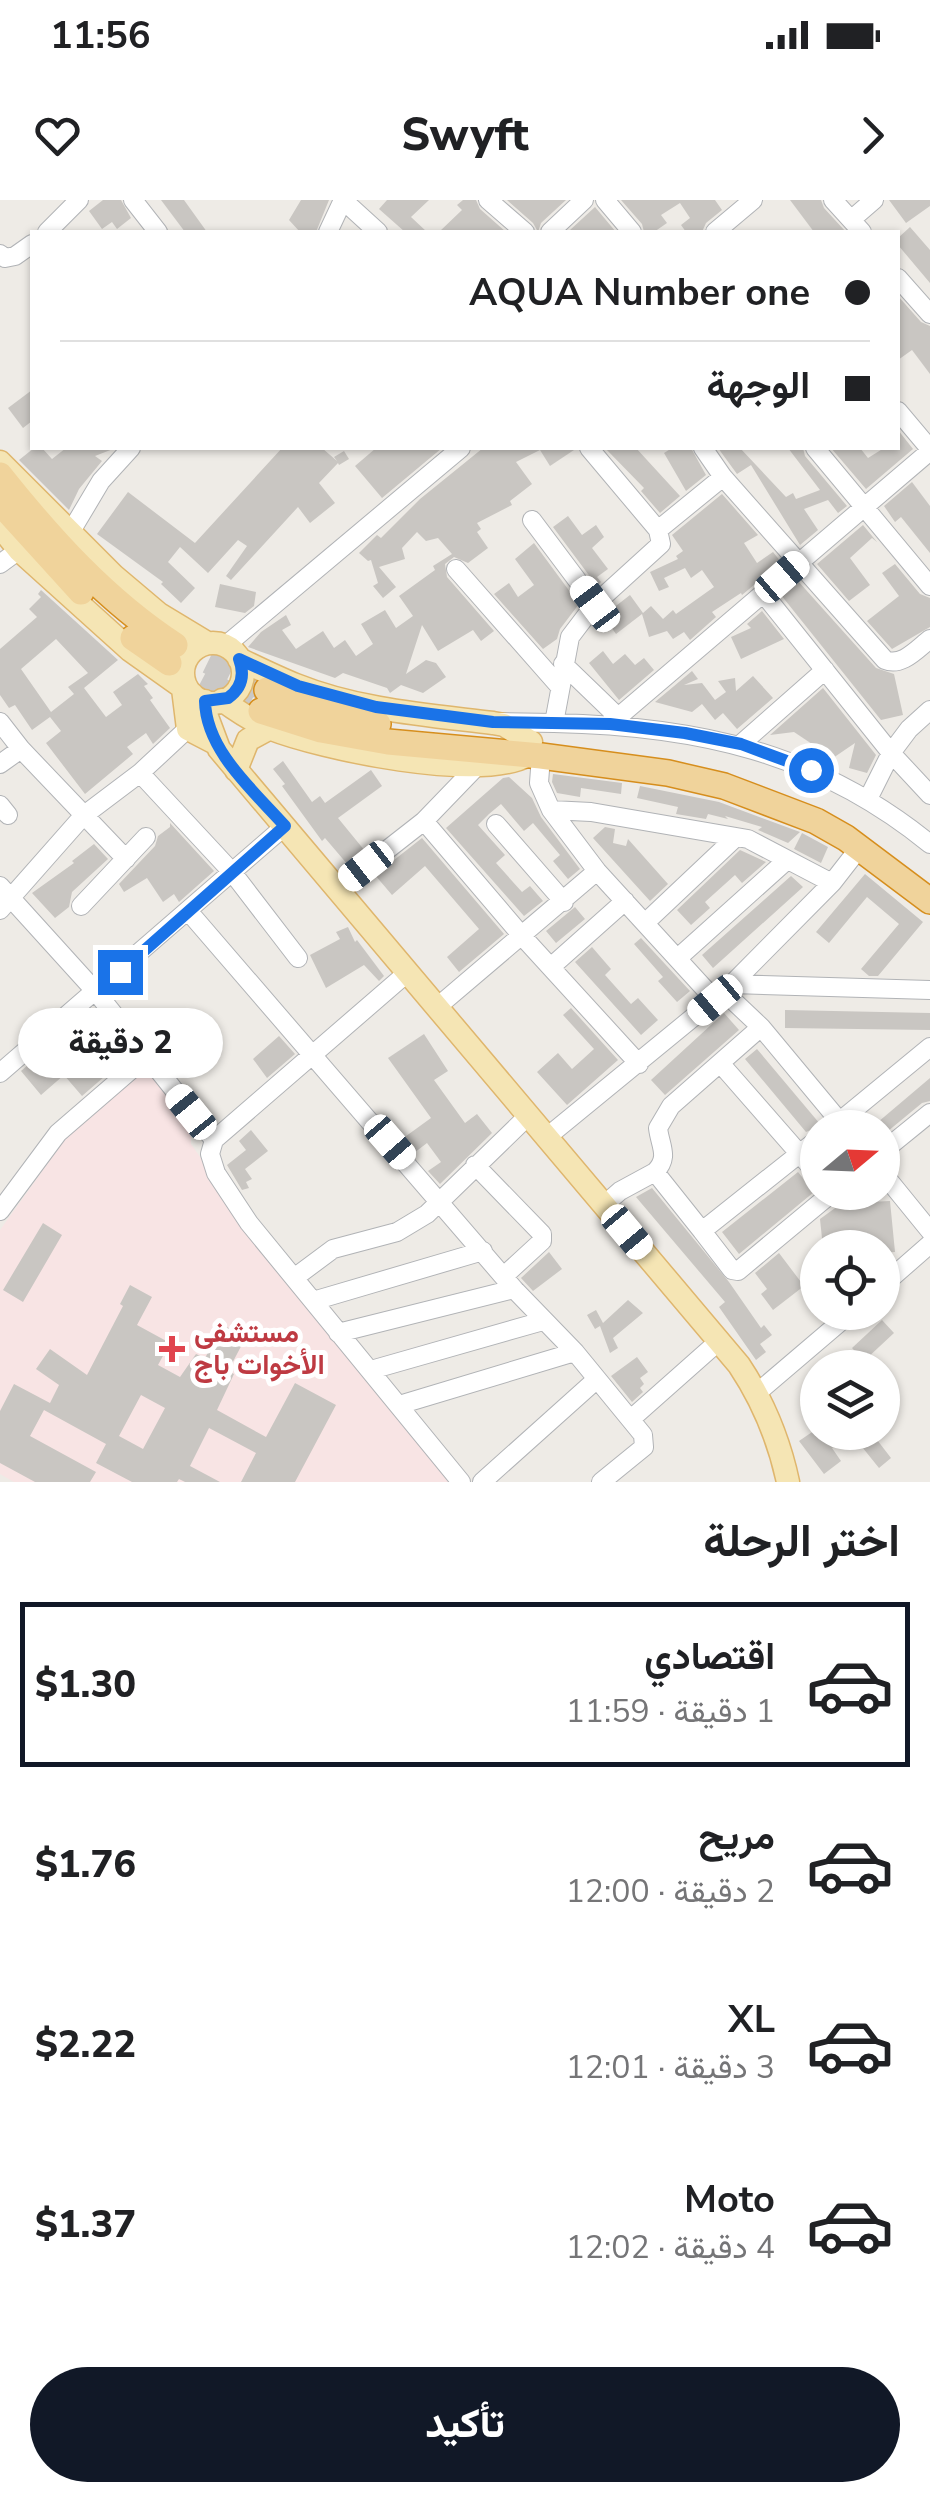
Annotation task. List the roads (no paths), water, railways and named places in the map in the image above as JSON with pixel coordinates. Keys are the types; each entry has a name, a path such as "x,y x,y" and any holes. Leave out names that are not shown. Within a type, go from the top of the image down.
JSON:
{"highway":[{"path":"0,475 87,576 172,654 127,633 89,600 0,503"},
{"path":"266,710 321,730 388,742 675,759 741,776 780,790 853,826 930,882"},
{"path":"533,751 724,786 816,822 860,847 930,901"}],"main road":[{"path":"0,462 159,614 298,686 376,707 493,722 516,731 533,751 509,764 423,762 340,748 266,710"},
{"path":"5,539 130,650 202,704 250,719 266,710"},
{"path":"202,704 233,695 240,684 242,668 224,649"},
{"path":"224,649 191,652 184,679 202,704 217,746 719,1341 757,1392 788,1482"},
{"path":"202,704 217,746"},
{"path":"236,770 245,744 254,736 266,710"}],"street":[{"path":"49,230 79,200"},
{"path":"133,200 156,230"},
{"path":"329,230 343,200 357,205 376,230"},
{"path":"488,200 522,230"},
{"path":"552,230 584,200"},
{"path":"605,200 630,230"},
{"path":"718,230 754,200"},
{"path":"832,200 857,226 874,200"},
{"path":"735,216 747,230"},
{"path":"0,254 5,258 15,256 30,245"},
{"path":"900,280 930,314"},
{"path":"614,720 930,450 900,413"},
{"path":"70,533 101,481 129,450"},
{"path":"224,649 459,450"},
{"path":"704,450 885,660 904,660 930,639"},
{"path":"817,450 930,586"},
{"path":"554,722 570,637 595,604 660,544 658,530 601,452"},
{"path":"658,530 724,477"},
{"path":"532,520 595,604"},
{"path":"456,569 560,687"},
{"path":"763,593 930,795"},
{"path":"563,664 614,720"},
{"path":"741,744 825,670"},
{"path":"202,704 140,772 83,816 4,898 96,992 214,1140"},
{"path":"868,799 892,753 909,729 930,710"},
{"path":"493,722 614,720 741,744 811,770 868,799 930,844"},
{"path":"0,722 126,859"},
{"path":"0,764 21,749"},
{"path":"533,751 551,810 597,871 679,957 761,1027 826,1110"},
{"path":"337,888 424,821 478,765"},
{"path":"140,772 232,872 298,958"},
{"path":"551,810 591,812 756,842 832,882"},
{"path":"424,821 638,1064"},
{"path":"496,824 564,902"},
{"path":"0,1073 285,826"},
{"path":"82,906 146,837"},
{"path":"646,922 736,838"},
{"path":"547,1137 724,992 832,882 860,847"},
{"path":"679,957 788,860"},
{"path":"436,1008 597,871"},
{"path":"552,966 625,902"},
{"path":"189,912 574,1352 646,1442 601,1482"},
{"path":"407,973 214,1140 210,1154 216,1173 294,1278 461,1482"},
{"path":"724,992 930,990"},
{"path":"604,1205 620,1191 655,1172 664,1161 658,1133 660,1122 671,1106 761,1027"},
{"path":"857,1110 930,1047"},
{"path":"0,1209 58,1133 146,1057"},
{"path":"702,1232 798,1154 720,1064"},
{"path":"900,1137 930,1113"},
{"path":"294,1278 333,1250 398,1232 428,1214 528,1115"},
{"path":"338,1333 510,1282 542,1241 542,1234 475,1165"},
{"path":"655,1172 732,1270 738,1270 812,1210"},
{"path":"900,1194 930,1232"},
{"path":"900,1270 930,1244"},
{"path":"313,1302 483,1251"},
{"path":"371,1370 543,1321"},
{"path":"757,1392 831,1330"},
{"path":"630,1420 719,1341"},
{"path":"399,1405 574,1352"},
{"path":"482,1482 597,1379"}],"tunnel":[{"path":"175,645 267,690"},
{"path":"169,663 249,705"}],"place":[{"name":"مستشفى الأخوات باج","path":"172,1349"}]}
